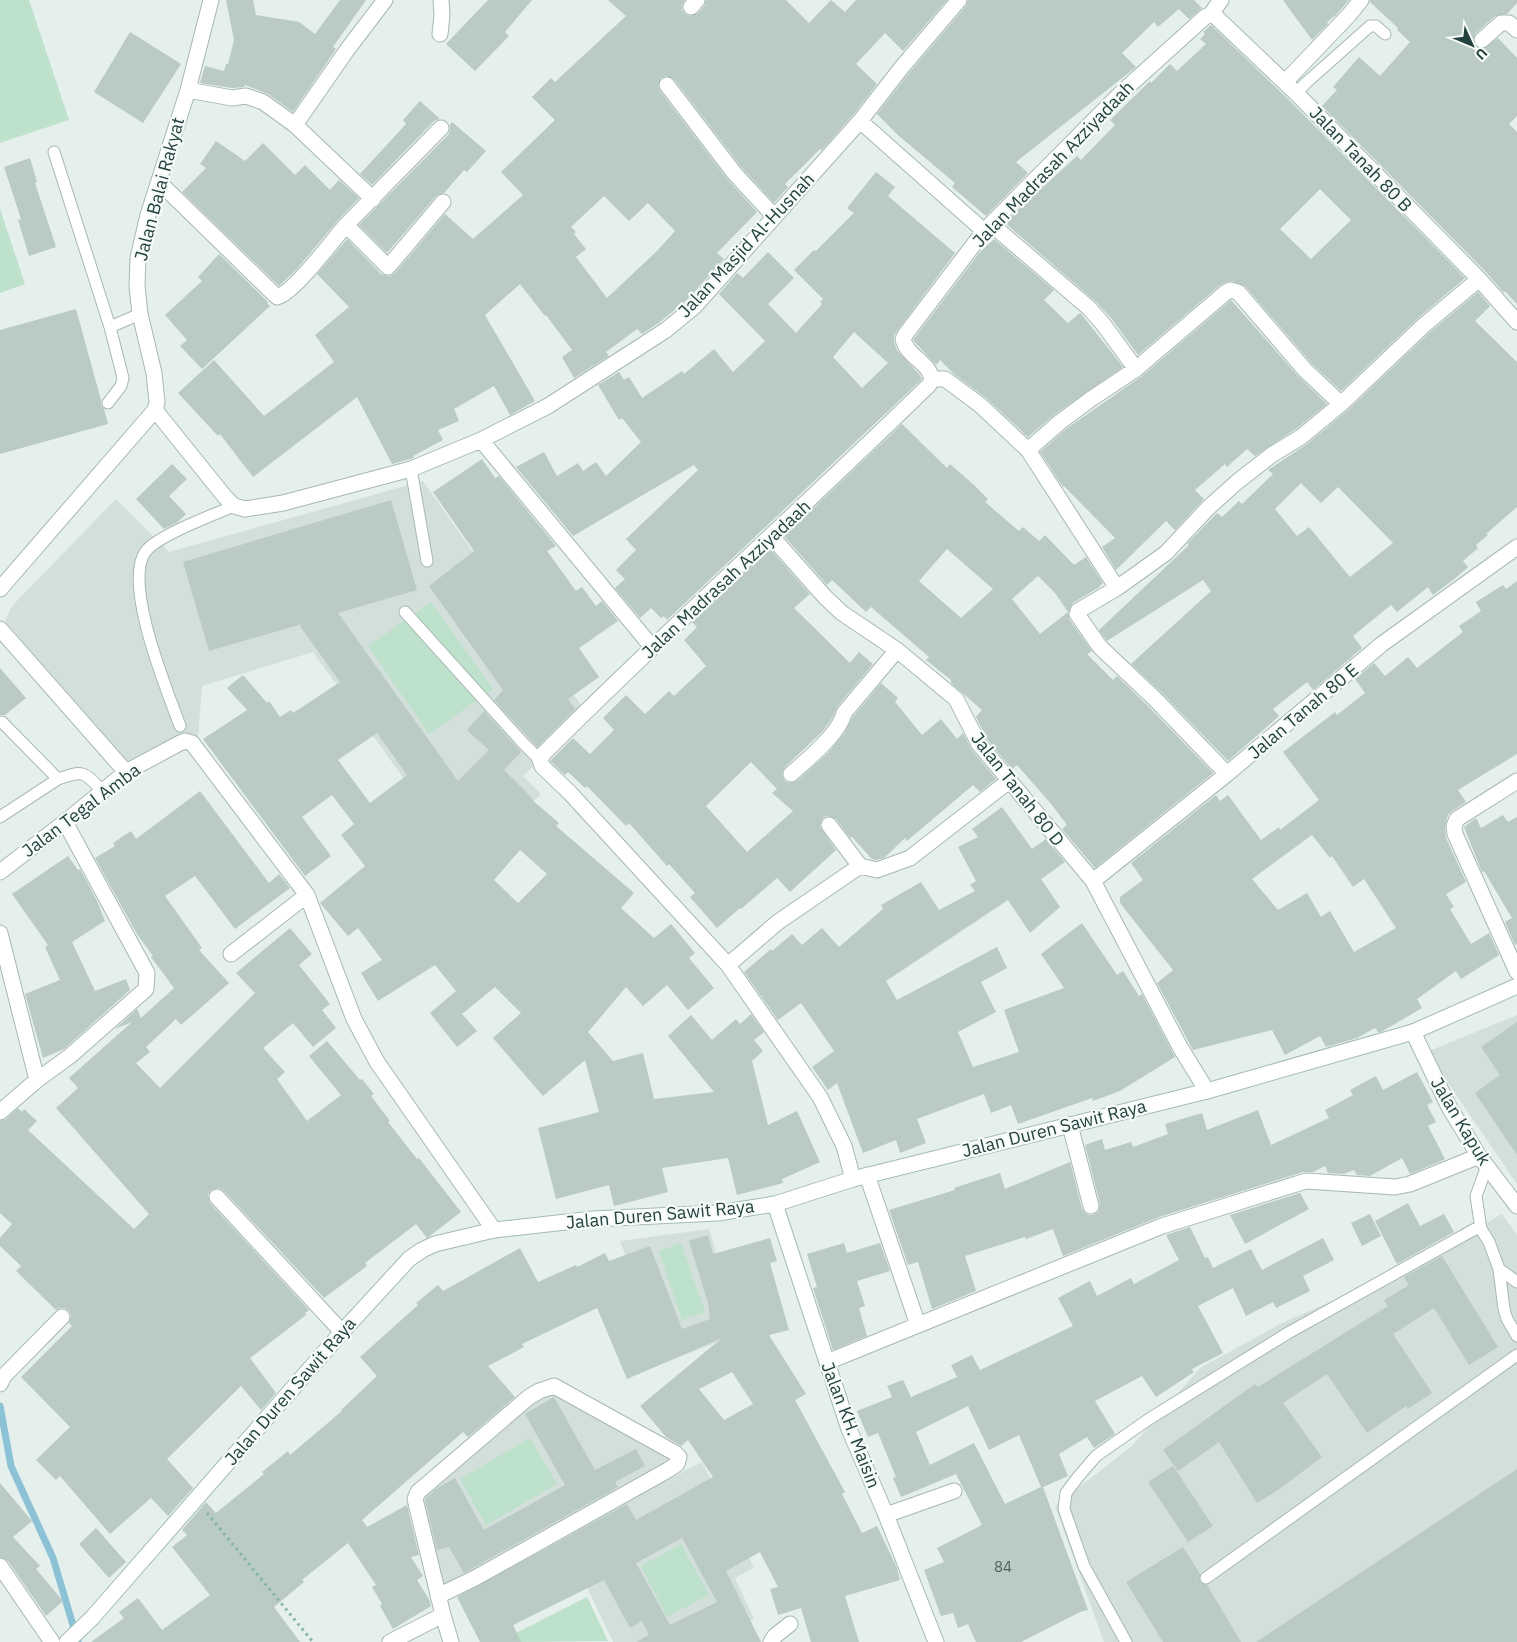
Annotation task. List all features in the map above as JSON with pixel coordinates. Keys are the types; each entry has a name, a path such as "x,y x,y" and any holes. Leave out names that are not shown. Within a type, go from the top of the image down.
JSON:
{"street":[{"name":"Jalan Balai Rakyat","path":"155,410 157,402 154,373 140,314 137,286 138,258 148,215 188,90 210,0"},
{"path":"295,125 347,50 385,0"},
{"path":"440,34 441,0"},
{"name":"Jalan Masjid Al-Husnah","path":"234,506 245,509 283,503 411,469 481,440 548,406 666,330 694,307 860,120 959,0"},
{"path":"1211,14 1220,0"},
{"path":"1285,82 1361,0"},
{"name":"Jalan Tanah 80 B","path":"1211,14 1296,93 1479,279 1517,322"},
{"name":"Jalan Madrasah Azziyadaah","path":"540,760 543,754 562,734 929,385 932,379 931,372 905,348 903,340 988,228 1122,92 1205,17 1211,14"},
{"path":"1482,40 1500,23 1509,23 1517,30"},
{"path":"667,85 735,174 774,216"},
{"path":"188,90 232,98 246,96 263,102 295,125 373,199"},
{"path":"860,120 988,228 1089,308 1136,369"},
{"path":"159,182 277,297 283,295 293,286 346,225 442,128"},
{"path":"346,225 388,267 443,202"},
{"path":"1227,774 1155,699 1100,647 1077,614 1081,608 1117,588 1166,553 1208,508 1237,482 1273,454 1301,437 1341,404 1423,326 1479,279"},
{"path":"1028,450 1067,416 1136,369 1225,293 1234,290 1238,292 1306,370 1341,404"},
{"path":"932,379 945,378 980,405 1028,450 1117,588"},
{"path":"0,589 155,410 234,506"},
{"path":"481,440 646,641 653,647"},
{"name":"Jalan Tanah 80 D","path":"771,536 825,597 842,613 897,650 956,700 979,744 1093,881 1180,1047 1207,1091"},
{"name":"Jalan Tanah 80 E","path":"1093,881 1227,774 1382,644 1517,547"},
{"path":"0,630 114,782"},
{"path":"790,774 818,750 841,721 844,713 897,650"},
{"name":"Jalan Tegal Amba","path":"0,872 114,782 185,741 192,744 307,895"},
{"path":"540,760 542,766 728,965 820,1097 860,1177 918,1326"},
{"path":"829,825 860,866 878,870 910,858 1008,781"},
{"path":"1517,781 1457,819 1454,826 1455,834 1517,972"},
{"path":"0,1112 37,1080 70,1056 146,989 147,973 65,822"},
{"path":"728,965 778,922 860,866"},
{"path":"231,954 307,895 354,1019 377,1062 494,1230"},
{"path":"0,933 37,1080"},
{"name":"Jalan Duren Sawit Raya","path":"68,1642 92,1618 342,1332 409,1259 435,1244 494,1230 593,1219 718,1212 775,1204 860,1177 1207,1091 1413,1032 1517,986"},
{"name":"Jalan Kapuk","path":"1413,1032 1449,1108 1483,1161 1517,1206"},
{"path":"1070,1125 1091,1206"},
{"path":"827,1362 1162,1226 1306,1180 1395,1188 1483,1161"},
{"path":"217,1197 342,1332"},
{"name":"Jalan KH. Maisin","path":"775,1204 849,1429 886,1515 936,1642"},
{"path":"2,1380 62,1316"},
{"path":"438,1596 475,1578 668,1470 677,1464 679,1457 675,1453 554,1386 529,1397 418,1492 415,1499 438,1596 451,1642"},
{"path":"886,1515 954,1491"},
{"path":"0,1566 52,1642"},
{"path":"390,1642 443,1615"},
{"path":"771,1642 775,1636 790,1624"}],"lane":[{"path":"1296,93 1370,26 1376,26 1385,34"},
{"path":"54,152 110,327 123,378 121,386 108,402"},
{"path":"110,327 140,314"},
{"path":"411,469 427,561"},
{"path":"180,726 145,625 140,592 140,562 147,550 164,538 234,506"},
{"path":"405,612 540,760"},
{"path":"2,722 58,779"},
{"path":"1,815 58,779 76,772 114,782"},
{"path":"1483,1161 1476,1196 1481,1229 1489,1242 1499,1269 1504,1309 1507,1319 1517,1336"},
{"path":"1126,1642 1084,1566 1064,1509 1066,1493 1096,1456 1142,1424 1280,1338 1470,1231 1481,1229"},
{"path":"1499,1269 1517,1282"},
{"path":"1206,1578 1517,1355"}],"path":[{"path":"215,1523 313,1642"}],"shaded area":[{"path":"423,481 588,715 523,776 541,794 461,873 422,804 313,652 202,686 198,737 147,766 127,765 6,632 6,619 12,606 116,499 169,552"},
{"path":"1517,1015 1517,1184 1427,1052"},
{"path":"1502,1214 1517,1235 1517,1642 1104,1642 1055,1506 1132,1446 1200,1368 1286,1321 1401,1272"},
{"path":"709,1229 740,1333 665,1363 620,1241"},
{"path":"560,1384 684,1465 443,1595 418,1486"},
{"path":"702,1462 754,1568 735,1578 754,1619 707,1642 613,1642 562,1535"}],"green space":[{"path":"0,0 29,0 69,120 0,143"},
{"path":"0,209 25,284 0,293"},
{"path":"431,602 493,689 429,734 368,646"},
{"path":"681,1243 705,1312 682,1320 659,1251"},
{"path":"530,1438 557,1484 486,1525 460,1479"},
{"path":"681,1544 709,1595 667,1617 641,1566"},
{"path":"587,1597 608,1641 520,1642 516,1633"}],"building":[{"path":"226,0 253,0 256,15 299,22 315,34 340,0 366,0 333,47 336,49 293,112 268,94 245,85 244,87 232,88 200,83 205,66 224,71 226,64 228,64 234,40"},
{"path":"488,0 532,0 505,32 509,36 475,71 446,44"},
{"path":"608,0 685,0 682,10 690,16 698,13 706,0 786,0 809,23 831,0 845,12 856,0 947,0 903,51 885,33 856,64 877,84 822,150 820,149 785,184 788,187 774,203 742,168 674,79 666,76 661,78 658,86 660,91 728,180 757,212 717,253 724,259 687,300 660,322 642,334 637,329 606,352 609,356 574,378 562,357 572,350 520,284 485,315 535,401 510,415 494,386 454,409 459,421 438,430 443,440 413,456 414,458 392,464 357,397 253,477 220,434 218,436 178,393 214,360 264,416 334,362 315,335 349,307 317,274 347,239 381,274 390,276 395,273 445,214 473,239 523,195 501,172 555,120 532,97 551,78 555,82 626,16","holes":["604,196 629,221 648,203 675,231 657,251 607,298 576,257 586,249 571,227"]},
{"path":"968,0 1194,0 1202,8 1189,19 1179,9 1158,27 1154,22 1122,53 1136,67 1016,162 1028,173 986,216 952,187 955,183 899,136 877,114 966,6"},
{"path":"1283,0 1349,0 1312,40"},
{"path":"1370,0 1517,0 1517,3 1507,14 1495,16 1476,33 1473,41 1475,47 1483,49 1498,38 1517,58 1517,116 1509,124 1517,132 1517,304 1505,291 1504,293 1486,272 1322,106 1337,90 1333,87 1359,57 1380,76 1410,42"},
{"path":"1211,25 1289,100 1465,278 1417,319 1341,391 1312,364 1245,286 1232,281 1219,286 1138,355 1111,318 1096,302 1005,223 1042,186 1077,156 1081,160 1115,125 1110,120 1150,81 1151,83 1170,64 1177,71 1206,44 1200,39 1205,34 1203,32","holes":["1320,189 1351,220 1311,259 1280,229"]},
{"path":"130,32 181,64 143,123 94,92"},
{"path":"420,101 440,119 434,121 372,185 360,174 406,124 403,120"},
{"path":"452,122 486,151 467,172 464,170 444,193 436,196 387,253 359,225 448,135"},
{"path":"216,141 245,161 263,143 295,175 305,165 330,190 339,180 359,198 296,270 279,286 182,192 206,168 200,164"},
{"path":"30,158 37,182 35,183 56,247 29,256 18,220 21,219 4,167"},
{"path":"876,172 895,187 888,196 955,253 894,335 897,350 922,379 667,620 664,616 661,618 651,608 640,618 615,588 625,579 616,570 636,550 626,539 698,470 694,465 573,536 516,467 544,452 557,476 578,463 583,471 596,462 606,476 641,442 622,418 619,420 598,385 619,372 624,380 629,377 642,398 682,371 684,374 714,349 733,372 765,341 719,294 737,273 743,278 768,252 794,278 768,304 796,333 822,304 820,302 823,299 794,270 854,213 847,208","holes":["854,332 888,363 862,388 833,357"]},
{"path":"994,239 1054,290 1044,300 1068,323 1080,313 1123,367 1054,415 1028,437 986,398 955,375 940,360 936,365 913,340 980,252"},
{"path":"219,254 270,306 202,369 180,346 187,340 165,315 202,281 198,277"},
{"path":"1478,292 1490,306 1475,321 1517,362 1517,507 1476,545 1478,548 1463,561 1468,567 1433,595 1428,587 1397,612 1391,605 1353,636 1362,648 1313,690 1307,682 1273,709 1279,716 1228,761 1131,664 1211,591 1203,580 1107,641 1099,630 1189,545 1187,544 1217,513 1222,517 1239,501 1242,504 1273,474 1268,470 1307,444 1347,411 1429,333","holes":["1301,483 1321,503 1338,487 1393,543 1350,577 1309,527 1297,536 1275,509"]},
{"path":"1231,300 1298,376 1327,404 1296,429 1255,456 1247,449 1227,467 1225,464 1195,490 1204,499 1175,530 1166,521 1116,570 1102,547 1115,538 1063,487 1040,452 1066,429 1142,376"},
{"path":"76,309 101,405 108,424 0,454 0,330"},
{"path":"902,424 947,468 950,464 974,485 988,499 985,502 1019,531 1023,527 1039,541 1045,535 1074,565 1086,557 1103,583 1073,603 1068,612 1069,619 1092,651 1087,654 1113,680 1117,676 1213,773 1095,868 1062,829 1067,825 1052,805 1017,765 1012,769 987,739 976,717 982,710 951,683 951,680 926,660 929,657 871,607 866,612 832,580 827,585 784,536","holes":["947,549 993,589 961,618 919,581","1038,576 1055,593 1068,612 1040,634 1012,599"]},
{"path":"482,459 495,478 499,476 556,546 547,551 576,591 582,587 596,606 602,601 618,621 579,648 599,677 568,699 575,709 537,747 494,700 503,690 429,586 474,551 433,492"},
{"path":"172,464 187,479 169,496 186,514 178,522 164,529 136,499"},
{"path":"391,500 417,590 338,613 458,781 489,750 467,730 484,711 521,752 504,770 531,799 559,823 556,826 634,893 621,908 654,938 671,924 695,953 689,958 714,988 688,1010 667,985 643,1006 626,987 588,1032 613,1061 643,1053 654,1099 714,1092 668,1036 691,1015 712,1040 736,1019 740,1024 751,1014 764,1032 754,1040 763,1051 752,1061 768,1125 797,1111 820,1162 782,1179 783,1183 737,1195 728,1158 662,1168 668,1192 614,1206 609,1185 556,1199 538,1128 599,1112 585,1060 543,1096 493,1038 521,1013 495,987 462,1014 477,1031 457,1047 430,1013 456,991 435,965 378,1001 361,973 382,960 358,928 348,936 320,903 365,866 341,835 354,824 332,795 302,817 331,856 305,876 203,739 247,710 227,688 243,675 267,703 269,701 280,717 291,710 293,713 340,682 300,626 302,624 209,651 183,562","holes":["377,733 407,775 370,803 338,760","520,850 547,874 518,903 494,880"]},
{"path":"770,549 810,594 794,608 850,663 859,652 873,664 837,707 833,717 822,732 785,767 782,775 784,780 788,783 797,781 828,753 844,734 852,718 881,683 898,698 895,702 922,735 941,719 957,739 963,733 972,750 996,779 980,792 973,785 907,841 905,838 884,858 876,860 872,859 852,837 850,838 836,819 828,816 824,817 820,827 836,850 790,892 777,878 717,928 690,897 695,893 669,864 667,866 629,823 626,826 587,786 585,788 568,772 565,775 550,761 573,738 590,754 614,730 603,718 626,695 645,714 669,691 674,696 706,666 684,640 697,627 692,622","holes":["751,762 777,789 772,793 793,811 747,852 706,806"]},
{"path":"1517,581 1517,754 1458,790 1466,802 1448,815 1445,827 1446,838 1466,882 1446,894 1454,907 1450,909 1471,944 1489,933 1499,955 1461,979 1456,971 1417,999 1422,1008 1381,1032 1378,1032 1375,1028 1357,1038 1326,1047 1320,1036 1285,1055 1272,1030 1193,1050 1157,983 1173,970 1120,903 1120,897 1143,880 1131,863 1216,795 1220,801 1228,795 1261,840 1279,827 1280,830 1319,800 1283,752 1335,712 1337,715 1365,693 1355,679 1374,663 1385,676 1408,657 1417,668 1463,632 1459,626 1481,611 1476,602 1503,585 1506,589","holes":["1312,835 1330,858 1332,856 1353,887 1364,879 1396,928 1354,952 1330,911 1321,917 1307,893 1278,910 1252,879"]},
{"path":"0,668 26,698 5,715 0,715"},
{"path":"200,791 269,883 279,874 290,888 235,929 195,876 165,896 202,948 199,950 229,983 181,1025 176,1019 146,1047 150,1052 136,1063 160,1088 255,993 236,973 290,928 312,954 299,965 330,1004 322,1010 336,1028 313,1047 293,1023 263,1048 285,1072 277,1079 307,1121 341,1095 309,1056 327,1041 374,1094 371,1096 390,1121 388,1122 461,1212 427,1238 416,1224 365,1263 367,1266 324,1298 224,1191 219,1188 211,1190 208,1195 210,1203 309,1310 305,1313 306,1315 250,1358 276,1393 263,1408 261,1410 241,1386 167,1459 193,1488 168,1516 151,1498 110,1534 60,1476 56,1480 36,1460 70,1427 21,1377 72,1326 69,1323 71,1315 65,1308 56,1310 16,1271 21,1266 0,1246 0,1238 12,1224 0,1213 0,1121 6,1119 18,1108 22,1112 24,1109 37,1121 28,1130 134,1229 149,1214 56,1108 78,1088 69,1078 132,1022 115,1029 137,1009 141,1018 174,988 137,934 95,858 115,846 113,843 131,831 136,839"},
{"path":"1002,807 1032,849 1046,839 1065,862 1041,879 1060,907 1030,933 1008,900 886,981 897,1000 997,947 1007,968 981,982 996,1012 958,1032 973,1067 1019,1052 1004,1010 1064,988 1041,954 1082,923 1117,975 1123,971 1139,996 1142,994 1175,1057 1120,1091 1093,1101 1092,1098 1018,1124 1011,1105 991,1113 984,1094 917,1119 926,1143 900,1153 896,1140 863,1153 837,1083 828,1090 812,1067 834,1051 801,1003 778,1020 744,972 792,934 802,945 822,928 839,947 883,909 881,905 921,882 939,910 975,891 970,885 976,881 958,847 978,837 972,829"},
{"path":"1503,815 1508,822 1517,817 1517,944 1515,945 1505,922 1512,918 1484,871 1482,872 1464,827 1476,818 1481,828"},
{"path":"68,856 78,870 80,869 105,921 72,942 95,991 126,979 130,990 64,1049 43,1058 25,994 60,980 45,947 48,945 12,894"},
{"path":"1517,1022 1517,1155 1475,1093 1500,1075 1481,1047"},
{"path":"1417,1072 1433,1102 1427,1105 1436,1122 1428,1126 1445,1159 1441,1161 1410,1174 1402,1158 1370,1176 1357,1175 1354,1170 1344,1174 1328,1173 1325,1166 1313,1172 1303,1172 1159,1217 1063,1256 1053,1229 1026,1239 1025,1237 965,1256 976,1291 932,1309 918,1262 908,1265 889,1210 955,1190 954,1188 1000,1173 1005,1189 1070,1162 1082,1209 1088,1215 1093,1215 1098,1212 1100,1204 1085,1145 1102,1139 1105,1150 1131,1142 1133,1147 1168,1134 1165,1124 1202,1113 1207,1130 1258,1110 1271,1145 1329,1118 1325,1110 1353,1095 1350,1090 1376,1076 1383,1090"},
{"path":"1300,1193 1309,1209 1245,1244 1230,1215"},
{"path":"1408,1203 1420,1226 1444,1214 1454,1232 1397,1264 1375,1221"},
{"path":"1370,1214 1381,1236 1362,1246 1351,1223"},
{"path":"1190,1227 1205,1258 1208,1257 1213,1268 1251,1249 1262,1270 1323,1238 1334,1260 1303,1276 1310,1291 1276,1308 1273,1302 1246,1316 1233,1288 1198,1306 1223,1353 1192,1369 1194,1372 1156,1397 1142,1376 1095,1401 1115,1434 1094,1448 1087,1437 1059,1454 1068,1476 1043,1487 1088,1610 1080,1612 1021,1642 976,1642 968,1624 958,1628 953,1613 941,1616 924,1570 944,1562 937,1548 982,1525 956,1474 901,1497 893,1478 896,1477 878,1433 868,1437 857,1411 892,1397 887,1386 903,1380 911,1397 957,1377 951,1365 972,1355 980,1370 1073,1326 1058,1298 1090,1281 1097,1296 1131,1278 1134,1284 1179,1260 1166,1235","holes":["968,1406 989,1450 1019,1435 1041,1487 1005,1504 974,1443 930,1465 916,1432"]},
{"path":"708,1235 713,1254 770,1238 777,1261 770,1263 789,1330 769,1335 806,1394 795,1400 845,1492 842,1494 862,1533 877,1526 897,1568 900,1580 845,1596 859,1642 811,1642 801,1608 778,1615 770,1589 778,1587 760,1552 726,1571 761,1642 636,1642 649,1635 642,1621 630,1628 604,1580 513,1625 521,1642 480,1642 457,1597 627,1504 636,1520 713,1477 688,1440 681,1446 666,1437 640,1406 722,1338 627,1379 597,1308 522,1344 524,1347 488,1366 515,1397 468,1437 463,1432 362,1520 367,1527 407,1505 419,1555 411,1557 423,1576 417,1580 431,1606 393,1629 372,1587 376,1585 348,1543 302,1580 304,1582 274,1607 300,1642 91,1642 124,1618 119,1612 138,1598 162,1630 210,1595 172,1547 187,1535 182,1530 206,1502 216,1513 264,1474 262,1472 288,1451 290,1455 342,1411 377,1376 360,1357 418,1305 416,1303 438,1285 443,1291 520,1248 538,1282 576,1265 577,1267 605,1253 609,1261 650,1246 682,1329 710,1319 708,1303 689,1241","holes":["732,1372 753,1404 724,1420 699,1389","682,1538 717,1602 670,1625 636,1563"]},
{"path":"844,1243 847,1253 880,1243 890,1271 857,1281 865,1306 859,1308 867,1336 833,1350 813,1288 817,1287 807,1254"},
{"path":"1442,1256 1498,1347 1469,1365 1434,1308 1393,1334 1432,1393 1408,1409 1406,1406 1367,1433 1327,1374 1283,1403 1322,1457 1278,1490 1257,1503 1219,1442 1178,1471 1163,1450 1255,1384 1258,1387 1388,1306 1384,1300 1409,1285 1404,1277"},
{"path":"554,1397 595,1470 636,1449 645,1466 615,1482 618,1487 464,1573 449,1547 437,1550 426,1498 436,1489 455,1478 484,1530 565,1485 525,1414"},
{"path":"1173,1466 1213,1526 1188,1542 1148,1482"},
{"path":"1517,1469 1517,1642 1256,1642"},
{"path":"0,1483 32,1521 13,1537 40,1566 36,1569 63,1601 46,1616 8,1561 0,1557"},
{"path":"96,1528 126,1562 109,1578 79,1544"},
{"path":"1183,1547 1200,1574 1200,1582 1207,1585 1241,1642 1163,1642 1126,1582"}],"waterway":[{"path":"0,1406 11,1466 53,1558 78,1642"}]}
